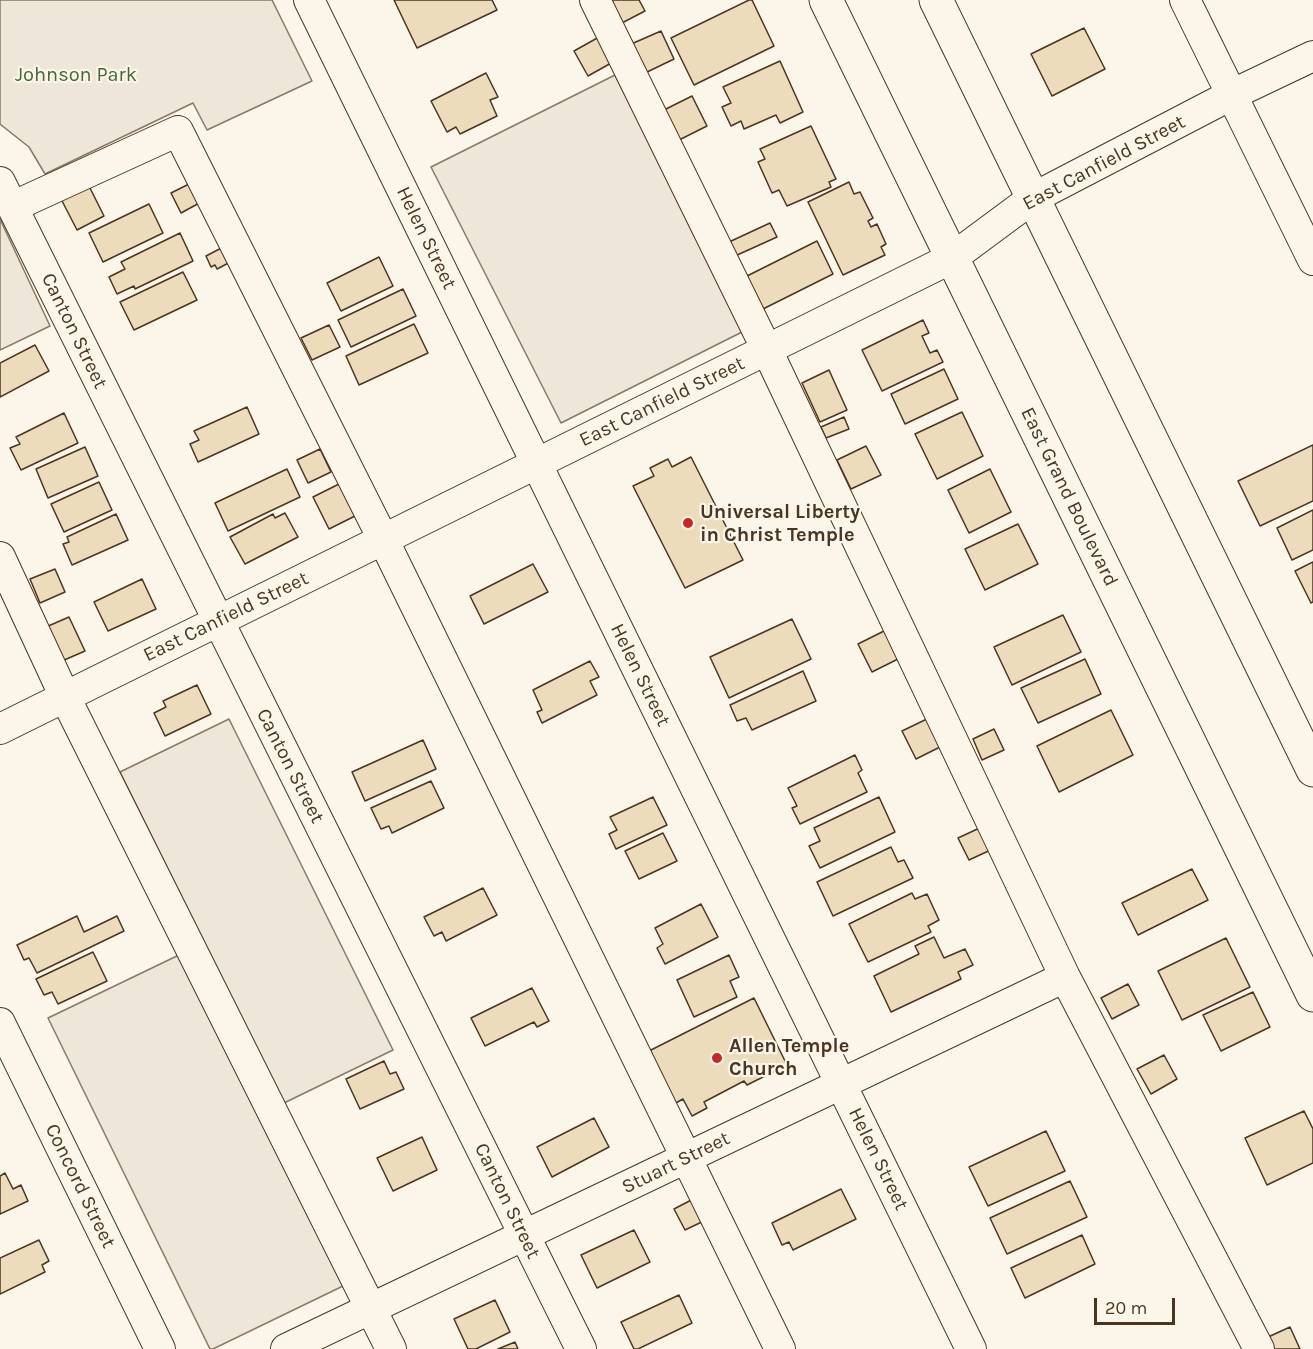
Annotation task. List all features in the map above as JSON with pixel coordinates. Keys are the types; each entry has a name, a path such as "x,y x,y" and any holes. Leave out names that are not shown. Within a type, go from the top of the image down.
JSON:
{"main road":[{"name":"East Grand Boulevard","path":"826,0 1313,995"},
{"path":"936,0 1313,770"}],"street":[{"name":"Helen Street","path":"309,0 971,1349"},
{"path":"595,0 767,350 1065,976 1258,1349"},
{"path":"1185,0 1313,260"},
{"name":"East Canfield Street","path":"0,729 952,258 1033,198 1231,95 1313,56"},
{"path":"6,194 178,131 383,540 780,1349"},
{"name":"Canton Street","path":"6,194 581,1349"},
{"path":"0,557 65,697 391,1349"},
{"name":"Stuart Street","path":"286,1349 1065,976"},
{"name":"Concord Street","path":"0,1023 160,1349"}],"green space":[{"name":"Johnson Park","path":"0,0 272,0 312,81 207,130 193,103 45,174 29,147 0,124"},
{"path":"615,75 744,331 561,423 431,167"},
{"path":"0,219 50,326 0,350"},
{"path":"229,719 393,1050 284,1103 120,772"},
{"path":"181,954 343,1286 213,1349 210,1349 48,1018"}],"building":[{"path":"394,0 492,0 497,10 417,48"},
{"path":"612,0 639,0 645,11 620,24"},
{"path":"752,0 774,46 694,85 671,38"},
{"path":"1084,28 1105,69 1052,96 1031,54"},
{"path":"661,31 674,59 643,74 629,45"},
{"path":"599,37 613,62 588,76 574,51"},
{"path":"780,61 803,112 780,123 776,115 744,129 741,121 731,126 722,107 731,103 723,87"},
{"path":"486,73 498,97 490,100 497,116 460,134 456,127 447,132 431,101"},
{"path":"692,96 707,126 679,140 664,110"},
{"path":"811,126 836,179 829,182 831,187 787,206 779,190 772,193 758,162 765,159 760,149"},
{"path":"193,182 203,201 181,213 171,193"},
{"path":"849,182 854,194 860,192 873,218 868,221 871,227 877,224 886,244 881,247 885,255 843,275 808,202"},
{"path":"88,184 104,216 77,230 60,197"},
{"path":"149,204 163,233 103,262 89,233"},
{"path":"770,223 777,237 735,256 729,242"},
{"path":"180,233 193,261 135,289 134,286 117,294 109,277 125,269 121,262"},
{"path":"817,241 833,274 761,310 745,277"},
{"path":"229,244 236,259 217,269 215,265 211,267 206,256"},
{"path":"379,257 393,286 341,311 327,283"},
{"path":"183,272 197,300 134,330 120,302"},
{"path":"403,289 416,316 351,347 338,320"},
{"path":"923,320 929,333 922,336 930,353 937,350 943,362 882,391 862,350"},
{"path":"414,324 428,353 359,385 346,356"},
{"path":"329,325 340,347 312,360 301,338"},
{"path":"35,345 49,371 0,397 0,363"},
{"path":"944,369 958,399 905,424 891,394"},
{"path":"829,370 847,410 820,422 802,383"},
{"path":"247,407 259,434 198,462 190,444 199,440 194,431"},
{"path":"962,412 983,456 937,479 915,434"},
{"path":"64,413 78,443 21,470 10,448 20,444 16,437"},
{"path":"844,417 849,429 826,438 821,427"},
{"path":"1313,445 1313,501 1260,526 1238,481"},
{"path":"866,446 881,475 851,489 837,460"},
{"path":"85,447 98,476 48,498 36,469"},
{"path":"320,449 331,472 308,483 297,460"},
{"name":"Universal Liberty in Christ Temple","path":"691,457 743,560 685,588 633,486 654,476 650,468 668,459 672,467"},
{"path":"287,469 300,497 228,531 215,503"},
{"path":"990,469 1011,512 969,533 948,490"},
{"path":"99,482 112,510 64,532 51,504"},
{"path":"343,482 359,514 329,529 313,497"},
{"path":"1313,510 1313,550 1292,560 1277,528"},
{"path":"285,513 298,537 245,564 230,537 273,514 275,518"},
{"path":"116,514 128,540 72,565 63,544 69,542 67,537"},
{"path":"1018,524 1038,564 985,590 965,549"},
{"path":"1313,562 1313,602 1311,603 1295,571"},
{"path":"533,564 548,592 484,624 470,596"},
{"path":"55,569 65,592 40,603 30,579"},
{"path":"142,579 156,609 108,631 94,602"},
{"path":"1063,615 1081,652 1012,685 994,647"},
{"path":"69,617 85,651 62,661 46,627"},
{"path":"792,619 811,659 729,698 710,657"},
{"path":"886,630 900,658 872,672 858,644"},
{"path":"1085,659 1101,694 1038,723 1021,688"},
{"path":"590,661 599,677 590,681 597,695 542,723 537,712 542,710 533,690"},
{"path":"803,671 816,701 752,730 746,718 737,721 730,705"},
{"path":"197,685 211,714 165,736 154,713 166,707 163,701"},
{"path":"1111,710 1133,755 1059,792 1037,746"},
{"path":"931,717 944,745 916,759 902,731"},
{"path":"994,729 1004,750 982,760 973,739"},
{"path":"423,740 436,769 365,801 352,772"},
{"path":"855,755 862,770 858,773 867,792 800,824 792,808 797,806 788,788"},
{"path":"431,781 444,808 392,833 389,826 381,829 371,808"},
{"path":"653,797 667,825 616,849 609,834 617,830 610,817"},
{"path":"879,797 895,832 820,868 809,846 820,841 814,828"},
{"path":"986,825 997,847 969,860 958,838"},
{"path":"663,833 677,861 639,879 625,851"},
{"path":"891,847 898,862 904,860 913,878 833,916 817,882"},
{"path":"1192,869 1208,900 1138,935 1122,903"},
{"path":"483,888 497,915 446,941 442,932 434,936 424,917"},
{"path":"912,893 915,899 927,894 939,920 928,926 931,932 868,962 849,924"},
{"path":"701,904 718,937 665,964 657,948 663,944 655,928"},
{"path":"77,916 84,932 117,916 124,931 37,973 29,958 24,960 17,945"},
{"path":"934,937 944,958 965,949 973,965 958,972 961,979 891,1012 874,976 919,954 915,946"},
{"path":"1226,938 1250,987 1182,1020 1158,971"},
{"path":"93,952 107,981 58,1004 52,992 44,995 36,979"},
{"path":"729,955 739,977 730,981 737,997 694,1017 677,980"},
{"path":"1128,984 1139,1005 1112,1019 1101,998"},
{"path":"532,988 549,1021 537,1027 534,1022 485,1046 471,1018"},
{"path":"1253,992 1270,1027 1221,1051 1203,1015"},
{"name":"Allen Temple Church","path":"754,998 787,1065 747,1085 744,1081 704,1102 707,1108 692,1116 683,1099 674,1104 647,1052"},
{"path":"1164,1055 1177,1079 1151,1094 1137,1069"},
{"path":"384,1061 390,1074 396,1072 404,1089 360,1109 346,1079"},
{"path":"1304,1111 1313,1129 1313,1163 1267,1185 1245,1138"},
{"path":"594,1118 609,1147 552,1177 537,1147"},
{"path":"1046,1131 1065,1171 988,1206 969,1167"},
{"path":"422,1137 437,1170 393,1191 377,1158"},
{"path":"5,1173 13,1189 21,1185 28,1201 0,1214 0,1176"},
{"path":"1070,1181 1087,1217 1007,1254 990,1218"},
{"path":"841,1189 856,1219 793,1250 789,1242 782,1245 772,1223"},
{"path":"697,1197 708,1219 685,1230 674,1209"},
{"path":"634,1230 650,1262 597,1288 581,1255"},
{"path":"1082,1235 1095,1264 1025,1298 1011,1268"},
{"path":"39,1240 49,1261 42,1265 45,1272 0,1294 0,1258"},
{"path":"679,1295 692,1323 634,1349 621,1322"},
{"path":"495,1300 510,1332 476,1349 468,1349 454,1319"},
{"path":"1290,1327 1300,1349 1271,1349 1266,1338"},
{"path":"515,1342 518,1349 498,1349"}],"place":[{"name":"Universal Liberty in Christ Temple","path":"688,523"},
{"name":"Allen Temple Church","path":"717,1058"}]}
